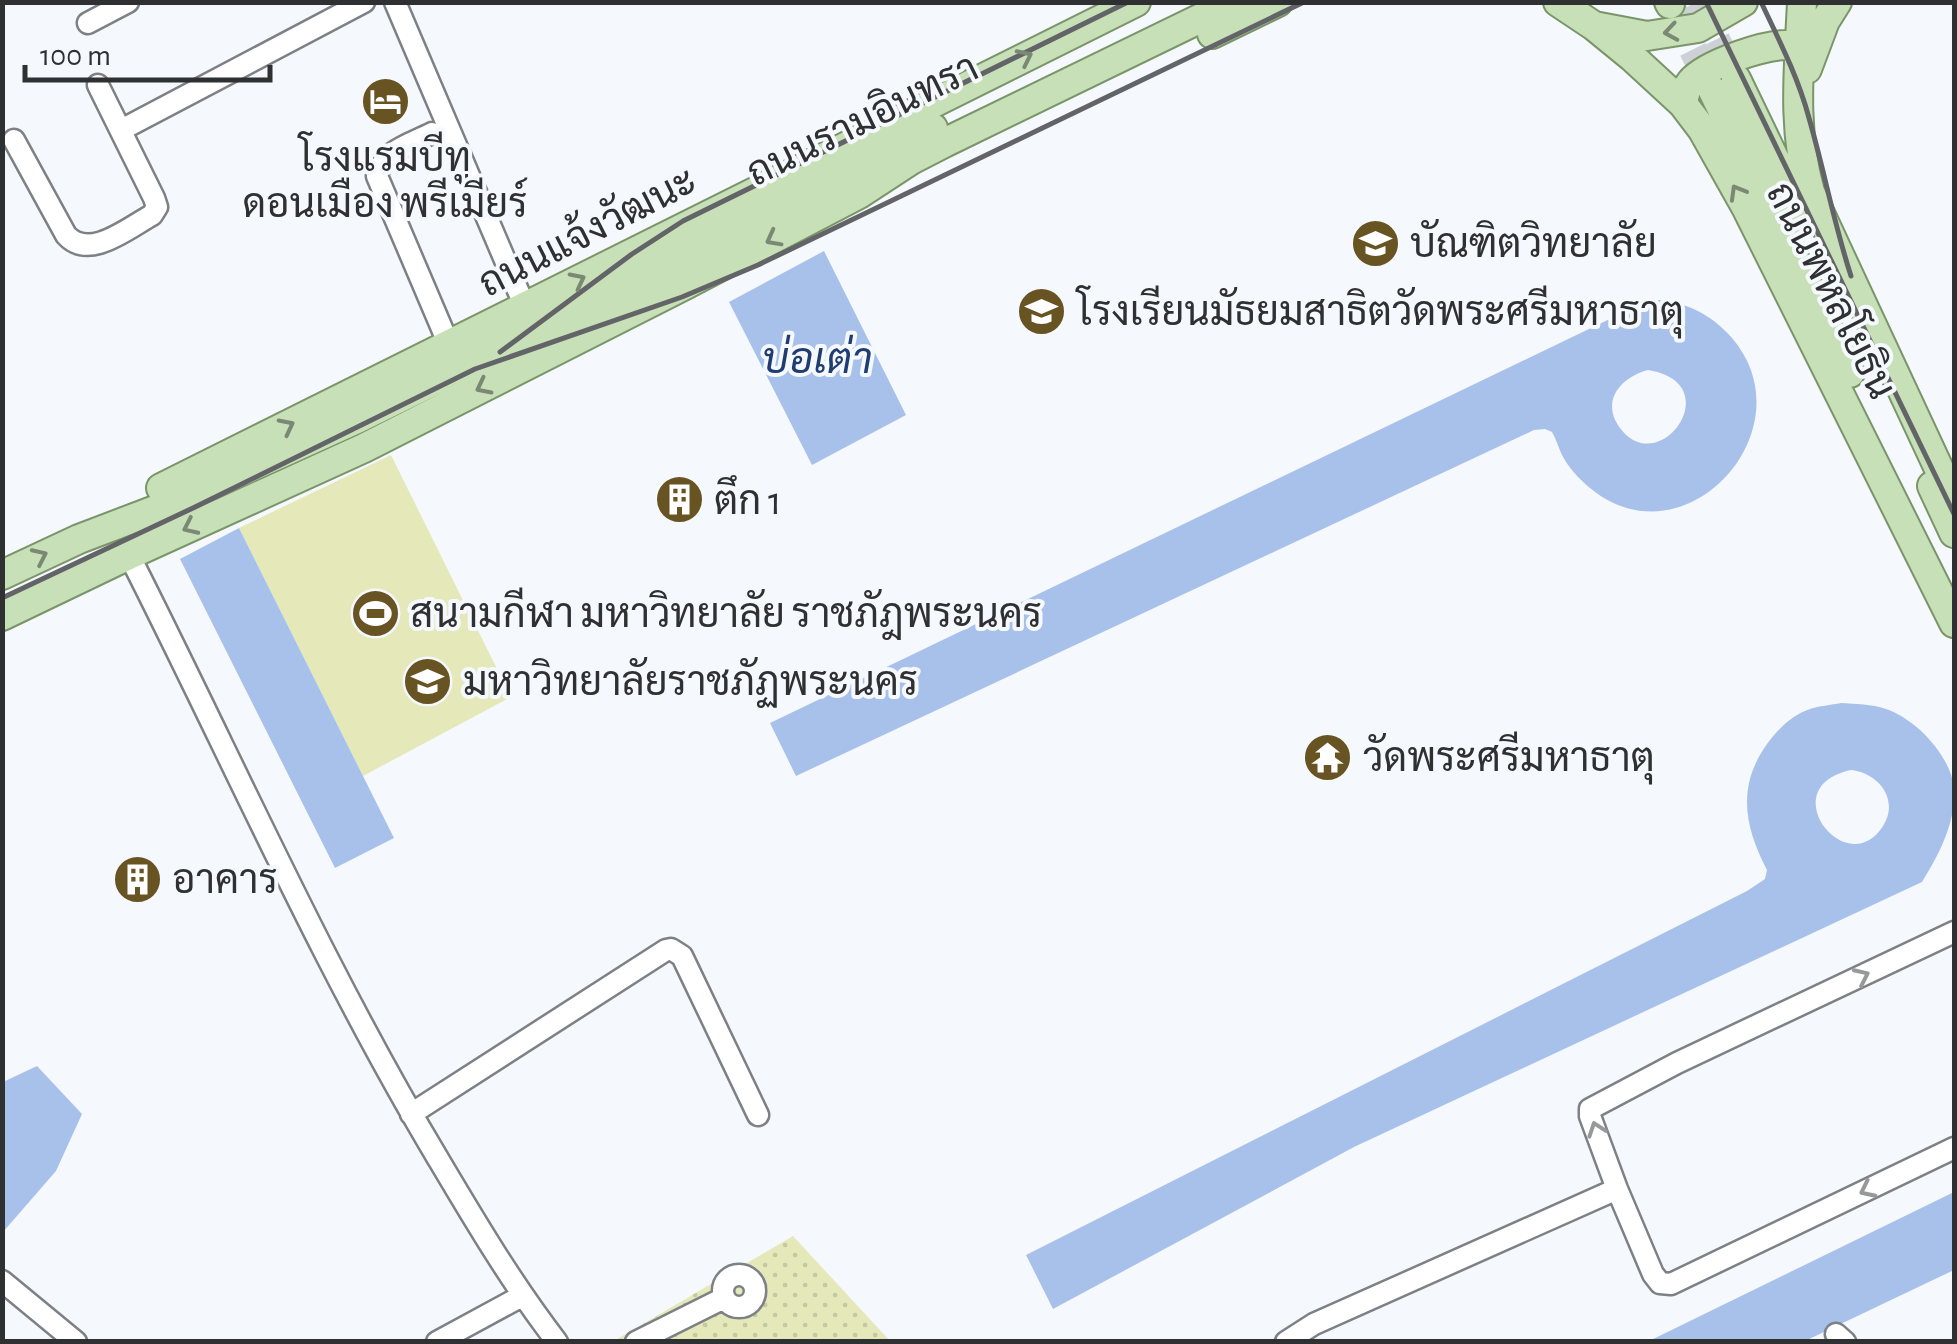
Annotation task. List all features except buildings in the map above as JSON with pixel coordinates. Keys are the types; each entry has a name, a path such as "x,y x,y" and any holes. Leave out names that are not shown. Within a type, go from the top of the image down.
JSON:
{"main road":[{"name":"ถนนแจ้งวัฒนะ","path":"79,538 152,492 1136,2"},
{"name":"ถนนรามอินทรา","path":"357,419 1190,2"},
{"path":"2,616 364,448 686,285 859,194 944,143 1234,2"},
{"path":"859,194 917,175 1278,2"},
{"name":"ถนนพหลโยธิน","path":"1558,2 1632,57 1683,104 1702,130 1747,209 1954,623"},
{"path":"1594,26 1647,36 1698,28 1743,2"},
{"name":"ถนนพหลโยธิน","path":"1802,2 1796,104 1802,164 1810,192 1954,501"},
{"path":"1796,104 1812,52 1837,2"},
{"path":"1683,104 1690,83 1700,74 1758,48 1784,43 1794,46 1800,54"},
{"name":"ถนนพหลโยธิน","path":"1954,533 1725,85 1954,587"},
{"name":"ถนนแจ้งวัฒนะ","path":"2,575 79,538 163,508 357,419"}],"street":[{"path":"88,23 128,2"},
{"path":"121,130 364,2"},
{"path":"395,2 525,307"},
{"path":"14,140 72,242 82,246 99,243 152,214 156,207 98,84"},
{"path":"432,133 386,156 377,176 449,345"},
{"path":"129,555 310,924 411,1114 522,1296 557,1342"},
{"path":"1954,932 1590,1108 1617,1188 1660,1283 1671,1284 1954,1148"},
{"path":"411,1114 672,949 682,956 758,1115"},
{"path":"1286,1342 1314,1324 1617,1188"},
{"path":"2,1281 76,1342"},
{"path":"437,1342 522,1296"},
{"path":"636,1342 724,1298"}],"green space":[{"name":"สนามกีฬา มหาวิทยาลัย ราชภัฎพระนคร","path":"391,455 511,697 363,776 239,528"},
{"path":"793,1236 890,1341 612,1342"}],"water":[{"name":"บ่อเต่า","path":"824,251 906,415 812,465 729,302"},
{"path":"1670,302 1708,317 1732,338 1752,374 1756,411 1746,446 1726,477 1697,499 1663,511 1627,508 1590,488 1578,476 1552,432 1534,430 796,776 770,723 1643,303","holes":["1648,370 1672,378 1684,392 1685,408 1679,424 1668,436 1652,443 1636,441 1614,418 1616,392 1629,378"]},
{"path":"239,528 394,838 335,868 180,559"},
{"path":"1837,704 1875,706 1897,714 1930,740 1946,764 1954,788 1952,814 1940,849 1922,882 1354,1147 1053,1309 1026,1255 1765,879 1767,870 1753,838 1747,806 1757,760 1771,738 1791,719 1810,709","holes":["1851,770 1861,772 1884,789 1888,816 1868,841 1852,844 1836,838 1823,826 1816,810 1817,794 1828,780"]},
{"path":"37,1066 82,1114 56,1171 3,1232 3,1082"},
{"path":"1954,1192 1954,1270 1805,1341 1647,1342"}],"tunnel":[{"path":"1697,2 1736,79"},
{"path":"1674,12 1713,90"}],"railway":[{"path":"500,352 683,221 1128,2"},
{"path":"2,598 475,369 682,297 758,265 1304,2"},
{"path":"1706,2 1954,514"},
{"path":"1761,2 1805,103 1851,276"}],"place":[{"name":"โรงแรมบีทู ดอนเมือง พรีเมียร์","path":"385,102"},
{"name":"บัณฑิตวิทยาลัย","path":"1375,243"},
{"name":"โรงเรียนมัธยมสาธิตวัดพระศรีมหาธาตุ","path":"1042,311"},
{"name":"ตึก 1","path":"679,500"},
{"name":"สนามกีฬา มหาวิทยาลัย ราชภัฎพระนคร","path":"375,613"},
{"name":"มหาวิทยาลัยราชภัฏพระนคร","path":"428,681"},
{"name":"วัดพระศรีมหาธาตุ","path":"1328,757"},
{"name":"อาคาร","path":"137,879"}]}
